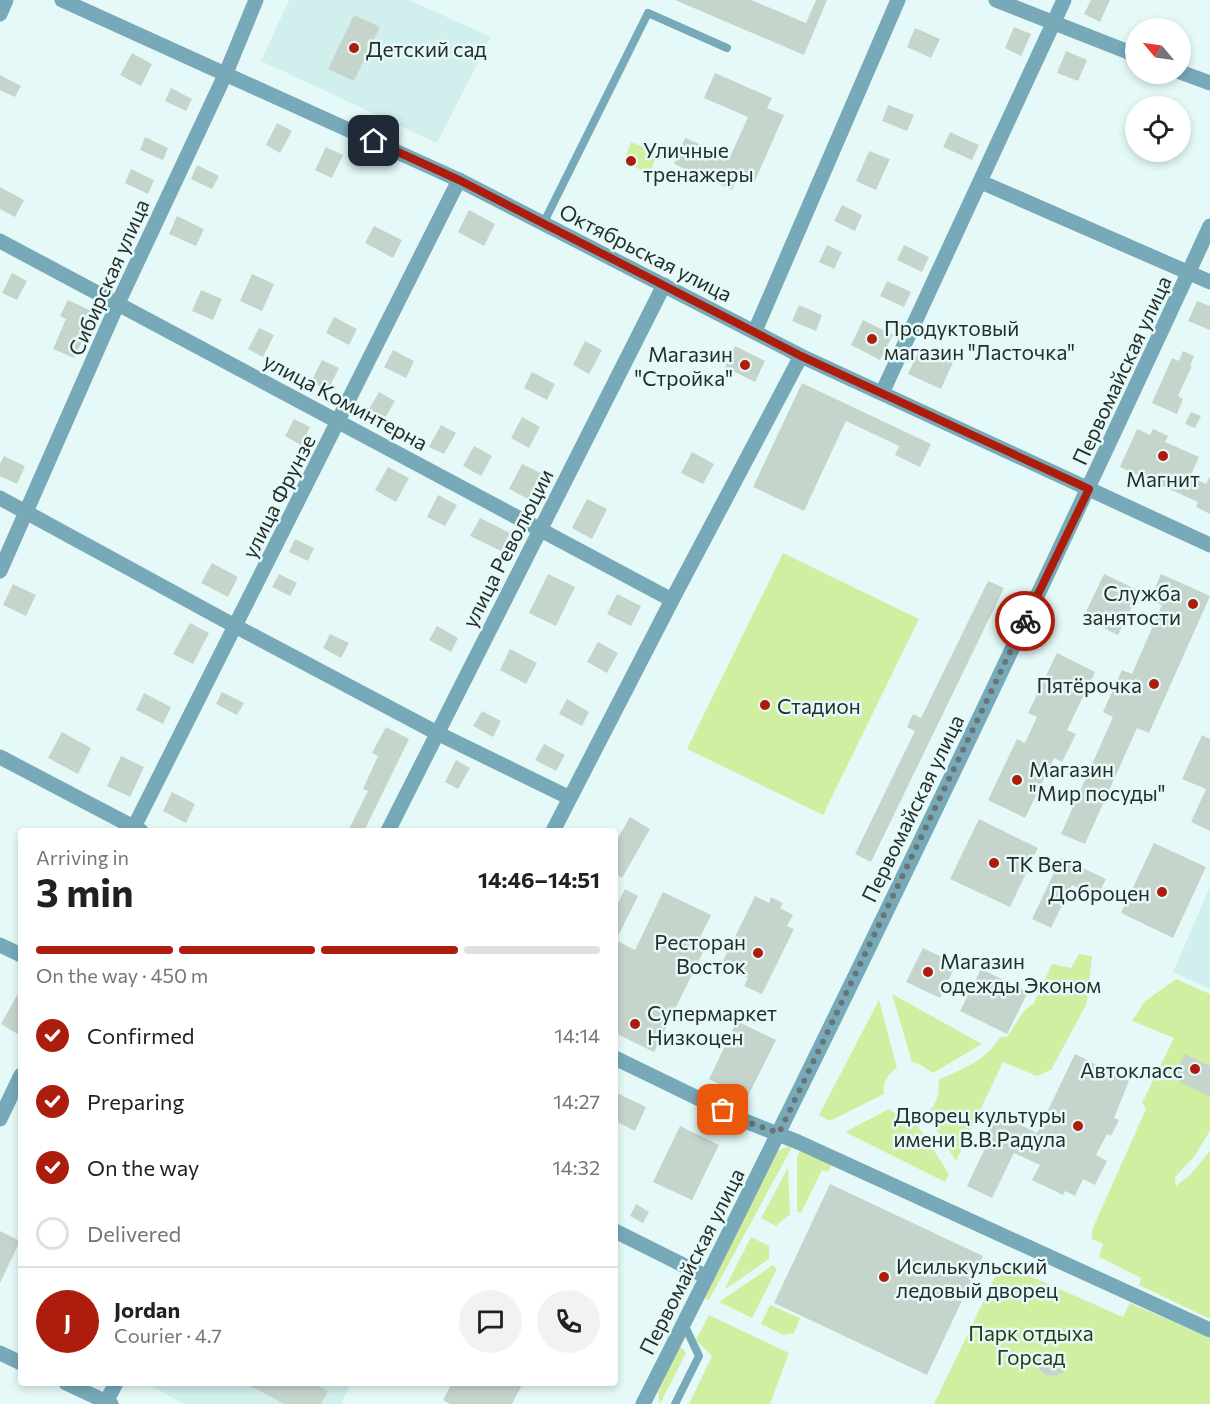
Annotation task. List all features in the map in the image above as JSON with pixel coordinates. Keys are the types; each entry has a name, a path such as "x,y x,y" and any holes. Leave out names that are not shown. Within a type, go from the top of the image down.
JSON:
{"street":[{"path":"0,14 6,0"},
{"name":"Октябрьская улица","path":"62,0 459,180 801,356 1210,546"},
{"name":"Сибирская улица","path":"0,571 118,303 226,73 256,0"},
{"path":"755,331 898,0"},
{"path":"996,0 1125,51"},
{"path":"882,393 1065,0"},
{"path":"1191,76 1210,83"},
{"name":"улица Фрунзе","path":"137,828 235,626 459,180"},
{"path":"981,182 1210,282"},
{"name":"Первомайская улица","path":"643,1404 779,1133 1089,489 1210,226"},
{"name":"улица Коминтерна","path":"0,241 672,600"},
{"name":"улица Революции","path":"390,828 664,285"},
{"path":"555,828 801,356"},
{"path":"0,498 437,733 570,798"},
{"path":"0,757 132,828"},
{"path":"0,945 18,954"},
{"path":"618,1059 744,1121 779,1133 1210,1330"},
{"path":"0,1119 18,1082"},
{"path":"618,1232 707,1277"},
{"path":"0,1353 18,1362"},
{"path":"72,1386 108,1403 115,1386"}],"lane":[{"path":"543,224 648,13 727,48"},
{"path":"675,1404 699,1356 684,1323"}],"shaded area":[{"path":"289,0 409,0 491,37 437,143 261,61"},
{"path":"1210,887 1210,989 1173,972"},
{"path":"151,1386 350,1386 341,1404 184,1404"}],"green space":[{"path":"631,142 658,153 650,173 623,163"},
{"path":"783,553 919,619 823,815 687,749"},
{"path":"1079,954 1092,956 1087,1003 1051,1070 1037,1076 1003,1062 956,1161 926,1114 937,1099 938,1080 973,1063 988,1052 1000,1037 1007,1037 1024,1011 1034,1003 1052,964 1071,968"},
{"path":"1176,979 1210,994 1210,1131 1194,1157 1175,1177 1176,1186 1190,1175 1210,1151 1210,1319 1139,1285 1141,1278 1099,1257 1103,1244 1092,1239 1092,1230 1146,1109 1142,1103 1174,1038 1132,1021 1145,1001"},
{"path":"892,994 982,1044 933,1073 912,1062"},
{"path":"879,1000 897,1068 886,1079 884,1094 830,1121 819,1115"},
{"path":"889,1109 900,1117 913,1118 949,1174 945,1182 845,1132"},
{"path":"789,1146 792,1147 709,1300 704,1298 776,1152"},
{"path":"800,1150 832,1164 828,1172 822,1170 801,1213 797,1212 797,1158"},
{"path":"788,1168 790,1214 776,1226 761,1218"},
{"path":"751,1237 769,1246 769,1259 724,1290"},
{"path":"773,1265 777,1269 752,1318 719,1302"},
{"name":"Парк отдыха Горсад","path":"1005,1265 1123,1317 1130,1303 1210,1338 1210,1404 934,1404 998,1271"},
{"path":"770,1305 800,1318 794,1333 783,1335 761,1324"},
{"path":"709,1315 789,1353 770,1404 689,1404 712,1356 696,1340"},
{"path":"679,1344 686,1353 660,1404 658,1393"}],"building":[{"path":"675,0 751,0 806,23 816,0 827,0 804,55"},
{"path":"1091,0 1110,0 1100,22 1084,14"},
{"name":"Детский сад","path":"354,15 380,27 354,81 328,69"},
{"path":"1014,27 1031,34 1021,56 1005,48"},
{"path":"915,28 940,39 931,58 907,47"},
{"path":"1066,51 1087,60 1078,81 1057,73"},
{"path":"132,53 152,64 141,86 120,75"},
{"path":"715,73 772,98 767,108 784,115 754,183 738,176 732,190 674,164 685,138 730,157 748,117 704,98"},
{"path":"0,75 21,86 15,97 0,90"},
{"path":"171,88 192,99 186,111 165,101"},
{"path":"888,105 914,115 907,131 882,121"},
{"path":"277,123 292,131 280,153 266,145"},
{"path":"950,132 979,145 972,160 943,147"},
{"path":"145,137 168,148 163,160 140,150"},
{"path":"326,147 343,155 332,178 315,170"},
{"path":"869,151 890,159 876,190 856,181"},
{"path":"197,165 219,176 212,189 191,179"},
{"path":"131,169 154,180 148,194 125,183"},
{"path":"0,187 24,200 15,217 0,209"},
{"path":"842,205 862,215 855,231 834,221"},
{"path":"469,210 495,224 484,246 458,232"},
{"path":"177,216 204,229 196,246 169,234"},
{"path":"374,226 402,240 393,258 365,243"},
{"path":"827,245 842,252 834,269 819,262"},
{"path":"904,245 929,257 922,272 897,260"},
{"path":"12,273 27,281 17,300 2,293"},
{"path":"252,274 274,284 262,311 240,301"},
{"path":"887,281 911,292 904,307 880,296"},
{"path":"201,290 222,299 213,320 192,311"},
{"path":"68,300 96,313 74,358 53,349 66,319 60,316"},
{"path":"1197,301 1210,306 1210,330 1188,321"},
{"path":"799,305 822,315 816,331 792,321"},
{"path":"334,317 357,329 349,345 326,333"},
{"path":"863,320 893,335 880,360 851,345"},
{"path":"259,328 274,335 263,357 248,349"},
{"path":"585,341 602,350 589,374 573,365"},
{"path":"735,346 765,361 755,382 725,367"},
{"path":"920,348 953,362 941,389 908,374"},
{"path":"393,350 414,361 406,378 384,367"},
{"path":"1183,351 1194,356 1190,366 1192,366 1178,396 1183,399 1177,414 1152,403 1172,358 1179,361"},
{"path":"322,360 339,368 328,390 311,382"},
{"path":"532,372 555,384 547,400 524,388"},
{"path":"802,383 931,444 920,467 895,455 899,446 846,421 804,511 753,487"},
{"path":"379,392 395,401 385,418 369,409"},
{"path":"1191,412 1201,416 1195,428 1185,424"},
{"path":"522,417 540,427 529,448 511,438"},
{"path":"294,419 310,427 301,445 285,436"},
{"path":"441,425 456,433 444,454 429,447"},
{"path":"1137,429 1150,435 1153,429 1168,436 1165,442 1199,457 1190,477 1206,484 1210,476 1210,514 1196,507 1198,502 1120,467"},
{"path":"474,446 492,456 481,476 463,466"},
{"path":"692,452 714,464 703,484 681,473"},
{"path":"4,456 25,466 17,484 0,476 0,464"},
{"path":"522,464 541,473 528,499 509,489"},
{"path":"388,467 409,478 396,502 375,490"},
{"path":"438,495 457,505 445,526 427,517"},
{"path":"587,499 607,509 592,539 572,528"},
{"path":"480,518 510,533 501,551 470,536"},
{"path":"295,539 314,548 308,561 289,552"},
{"path":"212,563 238,577 228,597 201,583"},
{"path":"279,574 297,583 290,596 272,587"},
{"path":"548,574 575,587 556,626 529,613"},
{"path":"1104,574 1140,591 1118,635 1083,618"},
{"path":"1161,574 1210,596 1149,733 1137,728 1085,844 1061,834 1113,717 1103,712 1122,670 1132,674 1162,605 1150,600"},
{"path":"988,581 1004,588 871,862 855,854 915,731 907,727 913,714 921,718"},
{"path":"13,584 36,595 26,616 3,605"},
{"path":"617,594 641,606 631,626 607,614"},
{"path":"190,623 209,633 193,664 173,654"},
{"path":"437,626 458,638 451,652 429,640"},
{"path":"330,634 349,643 341,658 323,648"},
{"path":"598,642 618,653 607,673 587,662"},
{"path":"510,649 537,663 526,684 500,670"},
{"path":"1057,653 1095,672 1067,730 1076,734 1062,762 1054,758 1025,818 988,800 1017,739 1025,743 1037,717 1028,713"},
{"path":"222,692 244,703 237,715 216,704"},
{"path":"144,693 171,707 163,724 136,710"},
{"path":"567,699 589,712 582,726 559,714"},
{"path":"482,711 501,721 493,737 473,726"},
{"path":"386,727 409,739 365,828 350,828 368,791 363,789 378,756 372,753"},
{"path":"62,732 91,748 78,774 48,758"},
{"path":"1202,735 1210,739 1210,831 1191,822 1206,789 1182,779"},
{"path":"544,744 565,755 556,771 535,760"},
{"path":"121,756 144,767 130,797 107,786"},
{"path":"456,760 470,768 458,789 445,782"},
{"path":"172,792 195,804 186,823 163,811"},
{"path":"630,817 650,829 622,878 618,876 618,838"},
{"name":"ТК Вега","path":"979,819 1038,848 1010,907 950,879"},
{"path":"1154,843 1206,867 1173,938 1121,913"},
{"path":"1061,858 1106,879 1097,897 1072,885 1051,928 1032,919"},
{"path":"625,889 638,896 618,936 618,903"},
{"path":"663,892 711,915 696,946 704,950 654,1052 618,1034 618,941 635,950"},
{"path":"755,896 769,903 771,897 783,903 780,908 793,915 787,926 794,929 762,994 744,986 748,978 721,965"},
{"path":"923,948 956,964 940,998 906,982"},
{"path":"981,969 1028,992 1007,1034 960,1011"},
{"path":"18,993 18,1034 1,1024"},
{"path":"737,1021 776,1040 747,1098 709,1079"},
{"name":"Дворец культуры имени В.В.Радула","path":"1075,1054 1129,1081 1114,1118 1119,1120 1111,1136 1107,1134 1096,1155 1107,1161 1095,1185 1083,1179 1075,1196 1065,1191 1063,1195 1032,1180 1040,1165 1014,1153 992,1198 967,1186 989,1140 982,1137 994,1112 1037,1133"},
{"path":"1185,1054 1210,1066 1210,1097 1172,1078"},
{"path":"618,1093 646,1107 635,1131 618,1122"},
{"path":"680,1126 719,1145 692,1200 653,1182"},
{"path":"830,1184 983,1256 927,1375 774,1303"},
{"path":"636,1204 649,1212 643,1223 630,1216"},
{"path":"0,1231 18,1240 18,1245 0,1283"},
{"path":"1035,1355 1065,1372 1054,1376 1046,1375 1039,1369"},
{"path":"251,1386 319,1386 328,1391 321,1404 284,1404"},
{"path":"450,1386 521,1386 512,1404 450,1404 443,1400"}],"way so far":[{"path":"723,1110 744,1121 779,1133 1025,621"}],"place":[{"name":"Детский сад","path":"354,48"},
{"name":"Уличные тренажеры","path":"631,161"},
{"name":"Продуктовый магазин \"Ласточка\"","path":"872,339"},
{"name":"Магазин \"Стройка\"","path":"745,365"},
{"name":"Магнит","path":"1163,456"},
{"name":"Служба занятости","path":"1193,604"},
{"name":"Пятёрочка","path":"1154,684"},
{"name":"Стадион","path":"765,705"},
{"name":"Магазин \"Мир посуды\"","path":"1017,780"},
{"name":"ТК Вега","path":"994,863"},
{"name":"Доброцен","path":"1162,892"},
{"name":"Ресторан Восток","path":"758,953"},
{"name":"Магазин одежды Эконом","path":"928,972"},
{"name":"Супермаркет Низкоцен","path":"635,1024"},
{"name":"Автокласс","path":"1195,1069"},
{"name":"Дворец культуры имени В.В.Радула","path":"1078,1126"},
{"name":"Исилькульский ледовый дворец","path":"884,1277"}],"route":[{"path":"374,141 459,180 801,356 1089,489 1025,621"}]}
